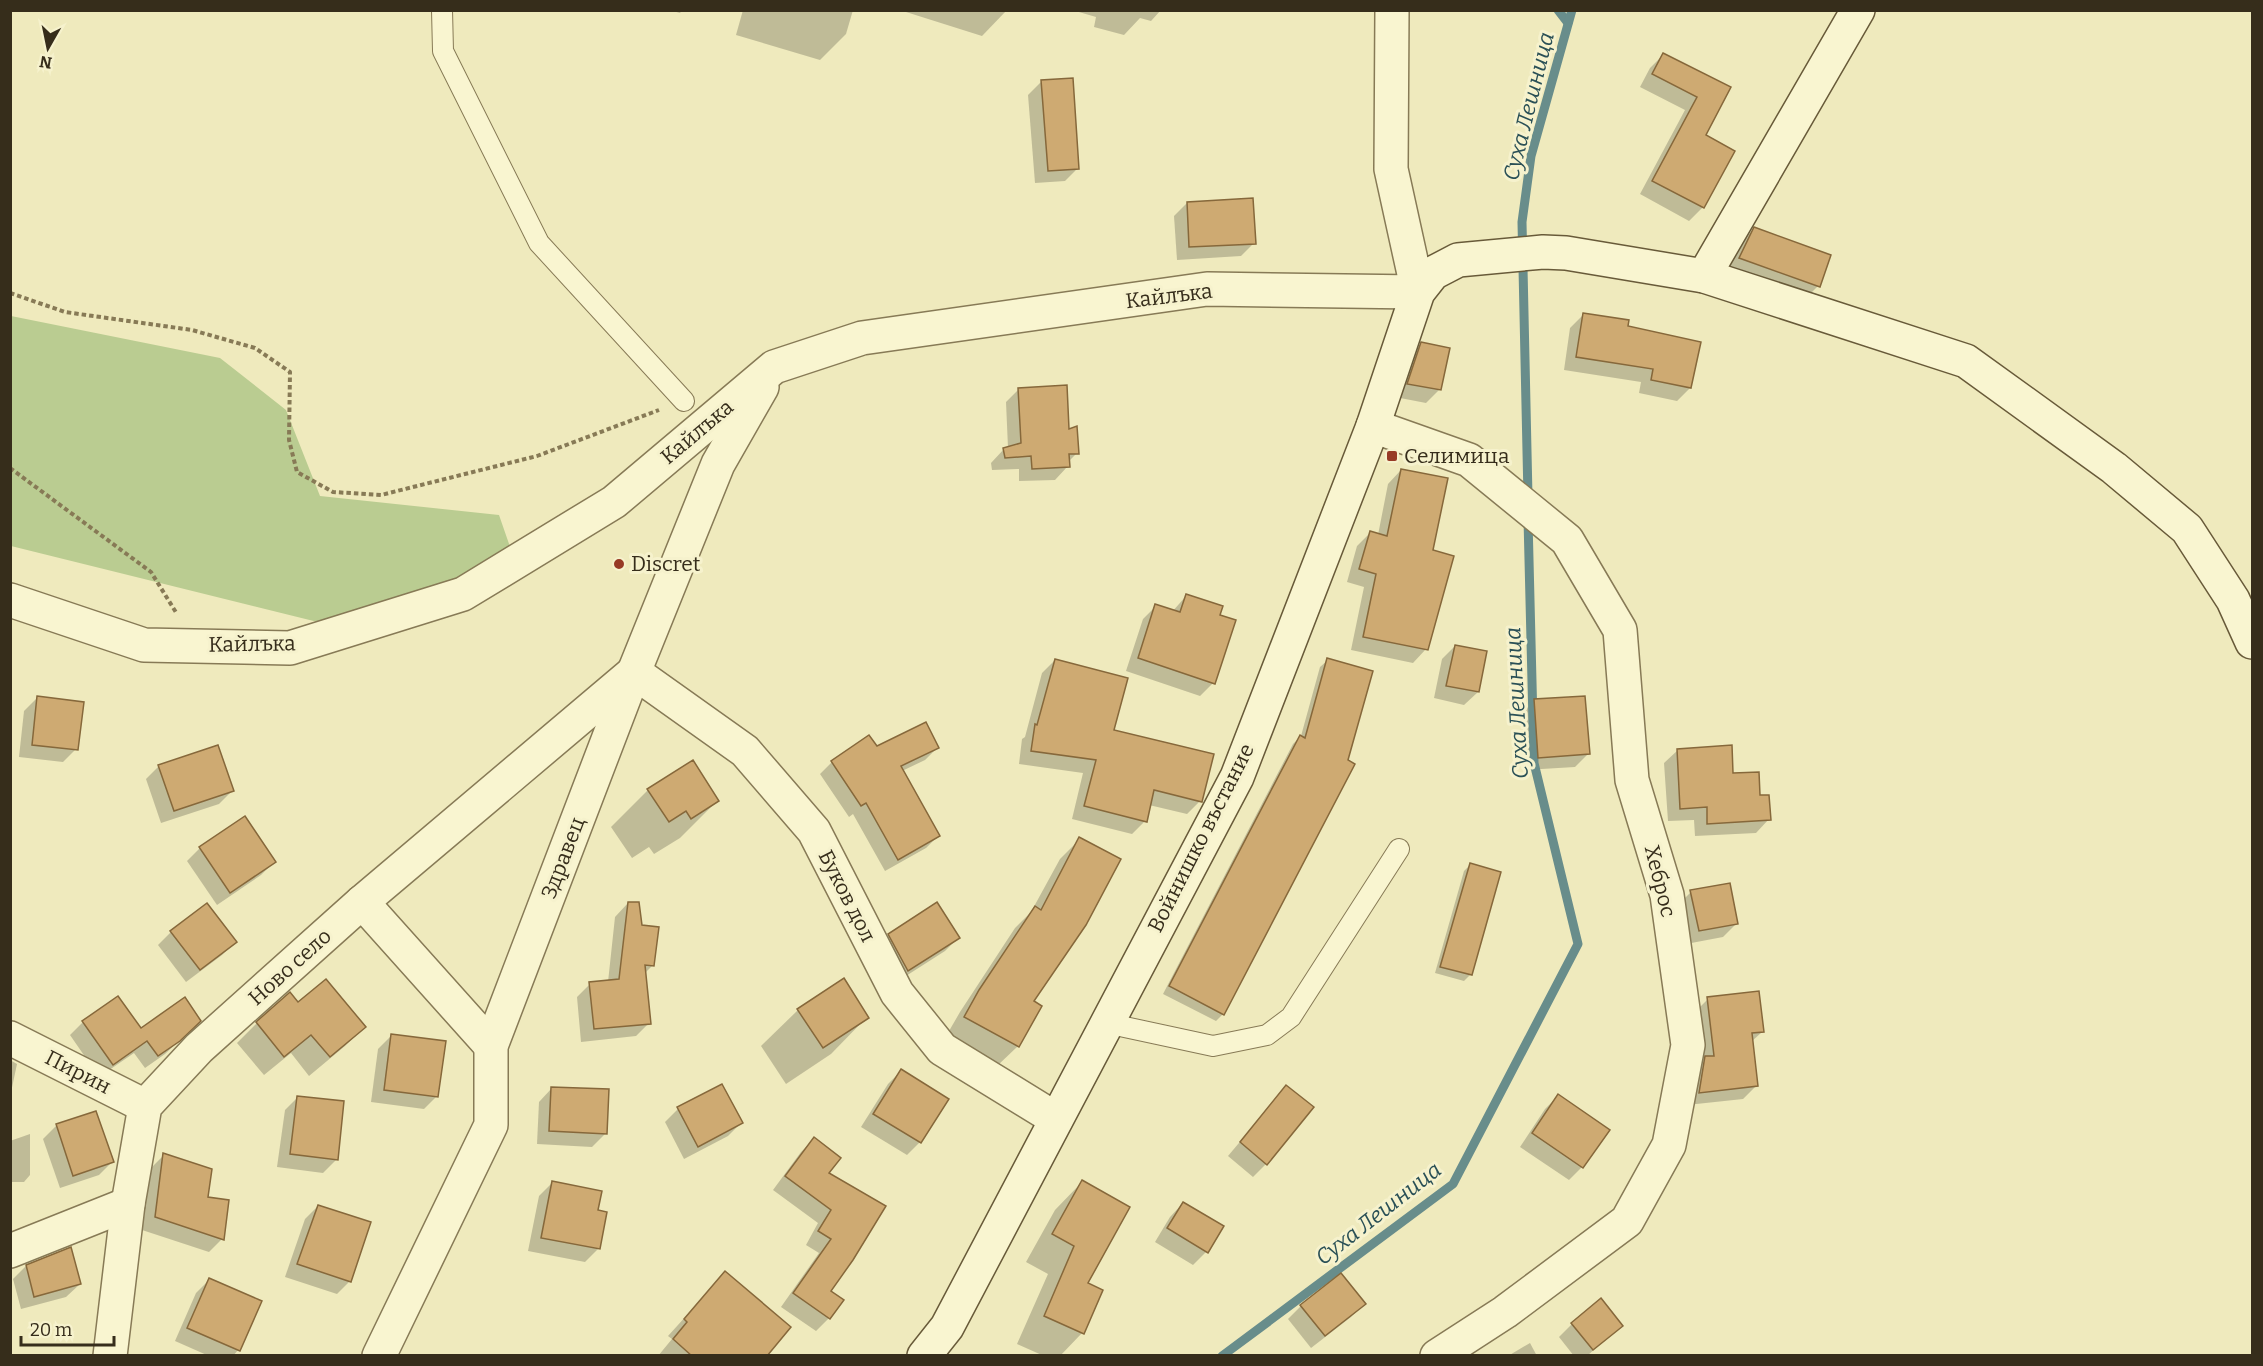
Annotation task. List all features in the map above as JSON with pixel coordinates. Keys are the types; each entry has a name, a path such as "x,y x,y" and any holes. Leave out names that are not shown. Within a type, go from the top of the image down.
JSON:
{"street":[{"path":"1392,10 1391,169 1418,292"},
{"path":"1704,276 1858,10"},
{"name":"Войнишко въстание","path":"924,1356 947,1327 1237,777 1373,426 1418,292 1433,273 1458,260 1542,252 1566,253 1704,276 1966,361 2114,468 2187,529 2233,600 2253,642"},
{"name":"Кайлъка","path":"10,600 144,645 290,648 463,594 614,502 774,367 862,339 1207,289 1418,292"},
{"name":"Здравец","path":"379,1356 490,1125 491,1046 634,672 718,464 774,367"},
{"name":"Хеброс","path":"1373,426 1469,460 1568,540 1620,630 1632,780 1667,895 1688,1045 1669,1145 1627,1221 1505,1312 1437,1356"},
{"name":"Ново село","path":"145,1106 199,1048 362,902 634,672"},
{"name":"Буков дол","path":"634,672 745,751 814,831 897,993 942,1049 1056,1119"},
{"path":"362,902 491,1046"},
{"name":"Пирин","path":"10,1038 145,1106"},
{"path":"110,1356 128,1204 145,1106"},
{"path":"10,1251 128,1204"}],"lane":[{"path":"442,10 443,51 539,243 684,401"},
{"path":"1107,1023 1213,1046 1267,1035 1291,1017 1399,849"}],"path":[{"path":"10,293 64,312 192,330 255,348 291,372 289,440 297,472 333,492 381,495 537,456 684,401"},
{"path":"10,468 152,572 195,646"}],"green space":[{"path":"11,316 220,358 286,410 320,496 499,515 515,561 350,630 11,546"}],"building":[{"path":"1663,53 1731,87 1706,135 1735,151 1704,208 1652,181 1697,97 1652,74"},
{"path":"1073,78 1079,169 1048,171 1041,80"},
{"path":"1253,198 1256,244 1189,247 1187,202"},
{"path":"1754,227 1831,255 1820,287 1739,258"},
{"path":"1583,313 1629,320 1628,326 1701,342 1691,388 1651,380 1653,369 1576,357"},
{"path":"1421,342 1450,348 1441,390 1407,384"},
{"path":"1067,385 1069,429 1077,426 1079,454 1069,454 1070,467 1032,469 1031,456 1005,458 1003,448 1021,443 1018,388"},
{"path":"1401,469 1448,478 1433,550 1454,556 1428,650 1363,637 1376,574 1359,569 1370,531 1387,536"},
{"path":"1186,594 1223,606 1220,615 1236,620 1215,684 1138,658 1155,604 1180,612"},
{"path":"1455,645 1487,651 1479,692 1446,686"},
{"path":"1327,658 1373,671 1348,760 1355,764 1224,1015 1169,986 1300,735 1305,738"},
{"path":"1055,659 1128,678 1114,730 1214,754 1202,802 1154,790 1147,822 1084,806 1096,760 1031,751 1035,724 1037,725"},
{"path":"37,696 84,702 78,750 32,745"},
{"path":"1585,696 1590,754 1538,758 1534,699"},
{"path":"926,722 939,748 901,766 940,836 898,860 866,803 861,806 831,761 869,735 877,746"},
{"path":"218,745 234,791 174,811 158,765"},
{"path":"1732,745 1733,773 1759,772 1760,795 1769,795 1771,820 1707,824 1707,807 1680,809 1677,749"},
{"path":"693,760 719,801 691,819 686,811 669,822 647,789"},
{"path":"245,816 276,862 230,893 199,847"},
{"path":"1079,837 1121,859 1086,925 1034,1001 1042,1006 1019,1047 964,1017 979,990 1035,906 1041,910"},
{"path":"1470,863 1501,872 1472,975 1440,967"},
{"path":"1730,883 1738,924 1699,931 1690,890"},
{"path":"628,902 639,902 642,925 659,927 654,966 645,965 651,1024 594,1029 589,982 619,979"},
{"path":"937,902 960,938 908,971 888,934"},
{"path":"207,903 237,942 200,970 170,931"},
{"path":"844,978 869,1018 823,1048 797,1009"},
{"path":"326,979 366,1027 330,1057 311,1035 284,1057 256,1022 290,992 298,1002"},
{"path":"1759,991 1764,1032 1752,1033 1758,1086 1699,1093 1705,1056 1714,1056 1707,997"},
{"path":"118,996 141,1028 185,997 201,1021 180,1041 158,1056 147,1041 113,1065 82,1021"},
{"path":"391,1034 446,1041 438,1097 384,1090"},
{"path":"901,1069 949,1099 921,1143 873,1114"},
{"path":"722,1084 743,1123 698,1147 677,1107"},
{"path":"1286,1085 1314,1107 1267,1165 1240,1142"},
{"path":"551,1087 609,1089 607,1134 549,1131"},
{"path":"1558,1094 1610,1130 1583,1168 1532,1133"},
{"path":"297,1096 344,1101 338,1160 290,1154"},
{"path":"96,1111 114,1162 73,1176 56,1124"},
{"path":"814,1137 841,1158 829,1173 886,1206 831,1291 844,1300 830,1319 793,1293 831,1239 818,1231 831,1210 785,1176"},
{"path":"163,1153 212,1169 208,1197 229,1200 224,1240 155,1217"},
{"path":"1082,1180 1130,1207 1088,1283 1103,1290 1084,1334 1044,1316 1074,1246 1052,1234"},
{"path":"552,1181 602,1191 598,1210 607,1212 600,1249 541,1238"},
{"path":"1183,1202 1224,1226 1208,1253 1167,1228"},
{"path":"318,1205 371,1222 351,1282 297,1264"},
{"path":"71,1247 81,1284 34,1297 26,1265"},
{"path":"725,1271 791,1327 767,1356 692,1356 673,1339 687,1322 684,1319"},
{"path":"1341,1273 1366,1304 1325,1336 1300,1305"},
{"path":"209,1278 262,1301 240,1351 187,1328"},
{"path":"1601,1298 1623,1326 1593,1350 1571,1323"}],"waterway":[{"path":"1558,10 1568,23"},
{"name":"Суха Лешница","path":"1528,497 1522,222 1531,156 1572,10"},
{"name":"Суха Лешница","path":"1222,1356 1453,1184 1578,944 1534,763 1528,519"}],"place":[{"name":"Селимица","path":"1392,456"},
{"name":"Discret","path":"619,564"}]}
